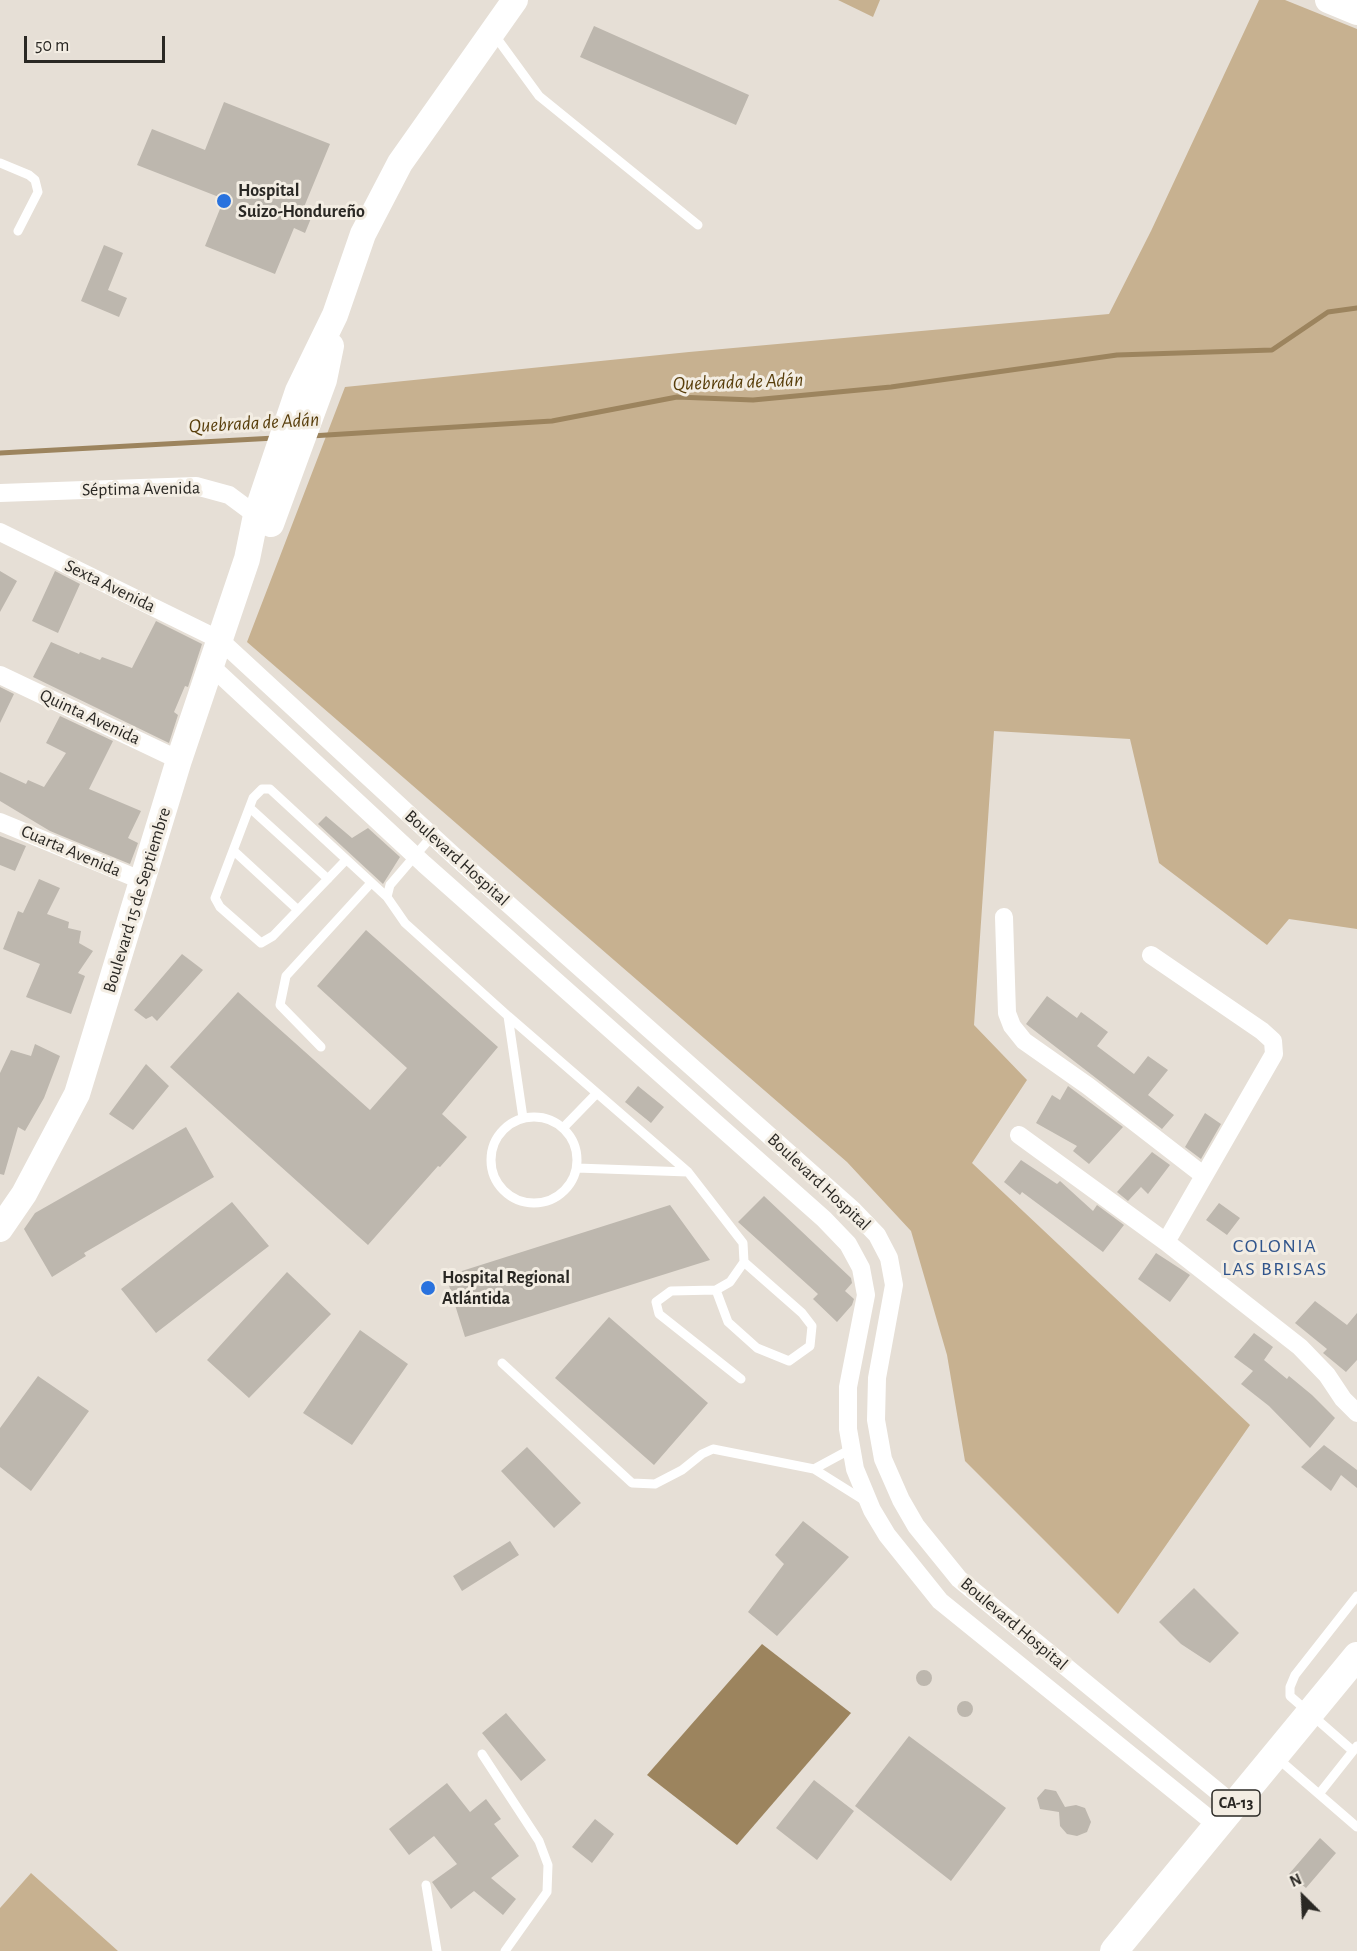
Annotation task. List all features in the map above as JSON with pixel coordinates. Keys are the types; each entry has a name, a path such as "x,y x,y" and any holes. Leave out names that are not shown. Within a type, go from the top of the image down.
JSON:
{"main road":[{"name":"CA-13","path":"1114,1951 1357,1656"}],"street":[{"name":"Boulevard 15 de Septiembre","path":"263,520 273,468 298,391 335,315 363,234 400,163 515,0"},
{"path":"1328,0 1357,12"},
{"name":"Boulevard 15 de Septiembre","path":"0,1229 24,1194 77,1094 179,760 247,559 324,380 335,315"},
{"name":"Séptima Avenida","path":"0,493 196,486 229,495 263,520"},
{"name":"Sexta Avenida","path":"0,532 220,640"},
{"name":"Boulevard Hospital","path":"220,640 432,836 853,1210 877,1235 889,1258 894,1285 877,1377 876,1420 883,1459 915,1526 958,1580 1226,1816"},
{"name":"Boulevard Hospital","path":"211,666 415,855 806,1203 848,1244 861,1268 866,1295 848,1387 848,1429 855,1469 887,1535 940,1601 1226,1816"},
{"name":"Quinta Avenida","path":"0,675 179,760"},
{"name":"Cuarta Avenida","path":"0,822 143,881"},
{"path":"1004,916 1007,1014 1012,1026 1024,1041 1088,1086 1203,1175"},
{"path":"1151,955 1273,1041 1274,1054 1267,1070 1203,1175 1166,1242"},
{"path":"1019,1136 1166,1242 1300,1347 1327,1375 1343,1399 1357,1413"}],"lane":[{"path":"492,32 539,96 698,225"},
{"path":"0,163 29,175 35,180 38,192 18,231"},
{"path":"345,861 273,936 261,943 220,907 214,898 253,798 262,789 270,789 345,861 387,897 405,924 688,1172 743,1243 744,1262 730,1282 716,1290 671,1291 656,1302 659,1314 741,1379"},
{"path":"250,808 328,879"},
{"path":"387,897 390,885 432,836"},
{"path":"234,851 298,910"},
{"path":"321,1047 280,1005 286,976 371,883"},
{"path":"508,1016 523,1118"},
{"path":"563,1128 597,1093"},
{"path":"523,1118 544,1118 563,1128 572,1139 577,1152 577,1168 567,1189 548,1202 525,1203 504,1193 492,1173 491,1150 503,1130 523,1118"},
{"path":"577,1168 688,1172"},
{"path":"716,1290 728,1322 757,1348 789,1361 810,1346 812,1326 802,1313 744,1262"},
{"path":"502,1363 632,1482 655,1484 682,1470 702,1454 713,1449 814,1469 870,1504"},
{"path":"814,1469 851,1449"},
{"path":"1319,1794 1355,1748 1308,1714 1290,1696 1290,1687 1295,1675 1357,1596"},
{"path":"482,1754 539,1841 548,1865 547,1892 505,1951"},
{"path":"1275,1755 1357,1827"},
{"path":"426,1885 437,1951"}],"shaded area":[{"path":"838,0 880,0 873,17"},
{"path":"1259,0 1285,0 1357,29 1357,929 1289,919 1267,945 1159,863 1130,739 994,731 974,1025 1027,1080 972,1163 1250,1425 1118,1614 965,1461 947,1355 911,1231 847,1162 247,642 345,387 689,352 1109,314 1151,231"},
{"path":"762,1644 851,1713 737,1845 647,1775"},
{"path":"31,1873 118,1951 0,1951 0,1908"}],"building":[{"path":"594,26 749,95 736,125 580,57"},
{"path":"224,102 330,144 304,207 314,211 305,233 294,228 275,274 205,246 224,199 137,165 152,129 205,150"},
{"path":"104,245 123,253 108,290 127,298 119,317 81,301"},
{"path":"0,571 17,581 0,612"},
{"path":"55,571 80,584 58,633 32,621"},
{"path":"156,621 202,644 188,687 185,686 174,712 178,715 169,743 33,677 51,642 79,654 80,652 100,660 102,657 132,668"},
{"path":"0,687 14,694 0,723"},
{"path":"60,716 113,741 89,789 141,811 128,838 138,843 130,864 50,831 0,801 0,772 26,784 28,780 44,787 66,753 46,743"},
{"path":"326,816 352,838 368,828 400,857 383,884 318,824"},
{"path":"0,836 26,846 15,871 0,865"},
{"path":"39,879 60,888 47,914 69,922 68,928 81,931 79,943 93,951 78,973 85,976 71,1014 26,997 40,964 3,949 18,911 23,913"},
{"path":"366,930 498,1047 442,1114 467,1137 368,1245 170,1067 238,992 370,1110 407,1068 317,986"},
{"path":"182,954 203,970 157,1021 152,1016 146,1019 134,1010"},
{"path":"1047,996 1077,1018 1081,1012 1108,1032 1097,1046 1134,1074 1148,1056 1168,1070 1148,1095 1174,1115 1162,1129 1026,1024"},
{"path":"35,1044 60,1056 44,1098 25,1131 18,1127 4,1175 0,1174 0,1073 11,1050 31,1056"},
{"path":"146,1064 169,1086 133,1130 109,1114"},
{"path":"638,1086 664,1107 651,1123 625,1102"},
{"path":"1068,1086 1123,1127 1089,1164 1073,1151 1077,1146 1036,1123 1052,1095 1060,1100"},
{"path":"1205,1113 1221,1124 1201,1159 1185,1147"},
{"path":"186,1127 214,1177 84,1253 86,1256 52,1277 24,1229 35,1213"},
{"path":"1152,1152 1170,1165 1148,1194 1141,1187 1128,1201 1117,1192"},
{"path":"1021,1160 1057,1184 1060,1181 1093,1211 1097,1205 1124,1225 1103,1252 1022,1192 1020,1195 1004,1182"},
{"path":"764,1196 851,1278 852,1283 845,1291 854,1299 852,1305 837,1322 813,1299 818,1294 738,1222"},
{"path":"232,1202 269,1246 156,1333 121,1289"},
{"path":"1219,1203 1240,1218 1227,1235 1206,1220"},
{"path":"670,1205 710,1260 465,1337 446,1276"},
{"path":"1156,1253 1190,1275 1170,1302 1138,1279"},
{"path":"287,1272 331,1314 249,1398 207,1360"},
{"path":"1315,1301 1347,1325 1357,1313 1357,1360 1346,1372 1323,1353 1327,1349 1295,1323"},
{"path":"609,1317 708,1403 654,1465 555,1378"},
{"path":"360,1330 408,1364 352,1445 303,1413"},
{"path":"1254,1333 1273,1347 1264,1360 1287,1379 1289,1376 1335,1418 1310,1448 1269,1406 1241,1384 1253,1371 1234,1357"},
{"path":"38,1376 89,1411 31,1491 0,1467 0,1428"},
{"path":"1324,1445 1357,1470 1357,1488 1341,1475 1331,1491 1301,1467"},
{"path":"527,1447 581,1503 554,1528 501,1471"},
{"path":"803,1521 849,1557 777,1636 748,1612 784,1564 775,1555"},
{"path":"510,1541 519,1555 462,1591 453,1576"},
{"path":"1194,1588 1239,1633 1210,1663 1181,1644 1159,1622"},
{"path":"924,1670 932,1678 924,1686 916,1678"},
{"path":"962,1701 968,1701 973,1709 971,1715 962,1717 957,1712 957,1706"},
{"path":"506,1713 546,1760 521,1781 482,1733"},
{"path":"909,1736 1006,1808 951,1881 855,1806"},
{"path":"814,1780 854,1811 817,1860 776,1828"},
{"path":"447,1783 470,1812 486,1799 501,1819 494,1824 519,1856 491,1878 516,1899 503,1915 474,1891 451,1909 432,1882 457,1864 434,1836 409,1855 389,1829"},
{"path":"1045,1789 1056,1791 1065,1807 1076,1805 1085,1808 1091,1822 1087,1832 1077,1836 1067,1834 1060,1826 1059,1812 1040,1809 1037,1798"},
{"path":"595,1819 614,1834 592,1863 572,1847"},
{"path":"1320,1838 1336,1853 1306,1888 1289,1874"}],"waterway":[{"name":"Quebrada de Adán","path":"311,436 552,421 677,397 753,400 891,387 1117,355 1272,350 1328,312 1357,308"},
{"name":"Quebrada de Adán","path":"0,453 275,438"}],"place":[{"name":"Hospital Suizo-Hondureño","path":"224,201"},
{"name":"Hospital Regional Atlántida","path":"428,1288"}],"district":[{"name":"COLONIA LAS BRISAS","path":"1275,1258"}]}
